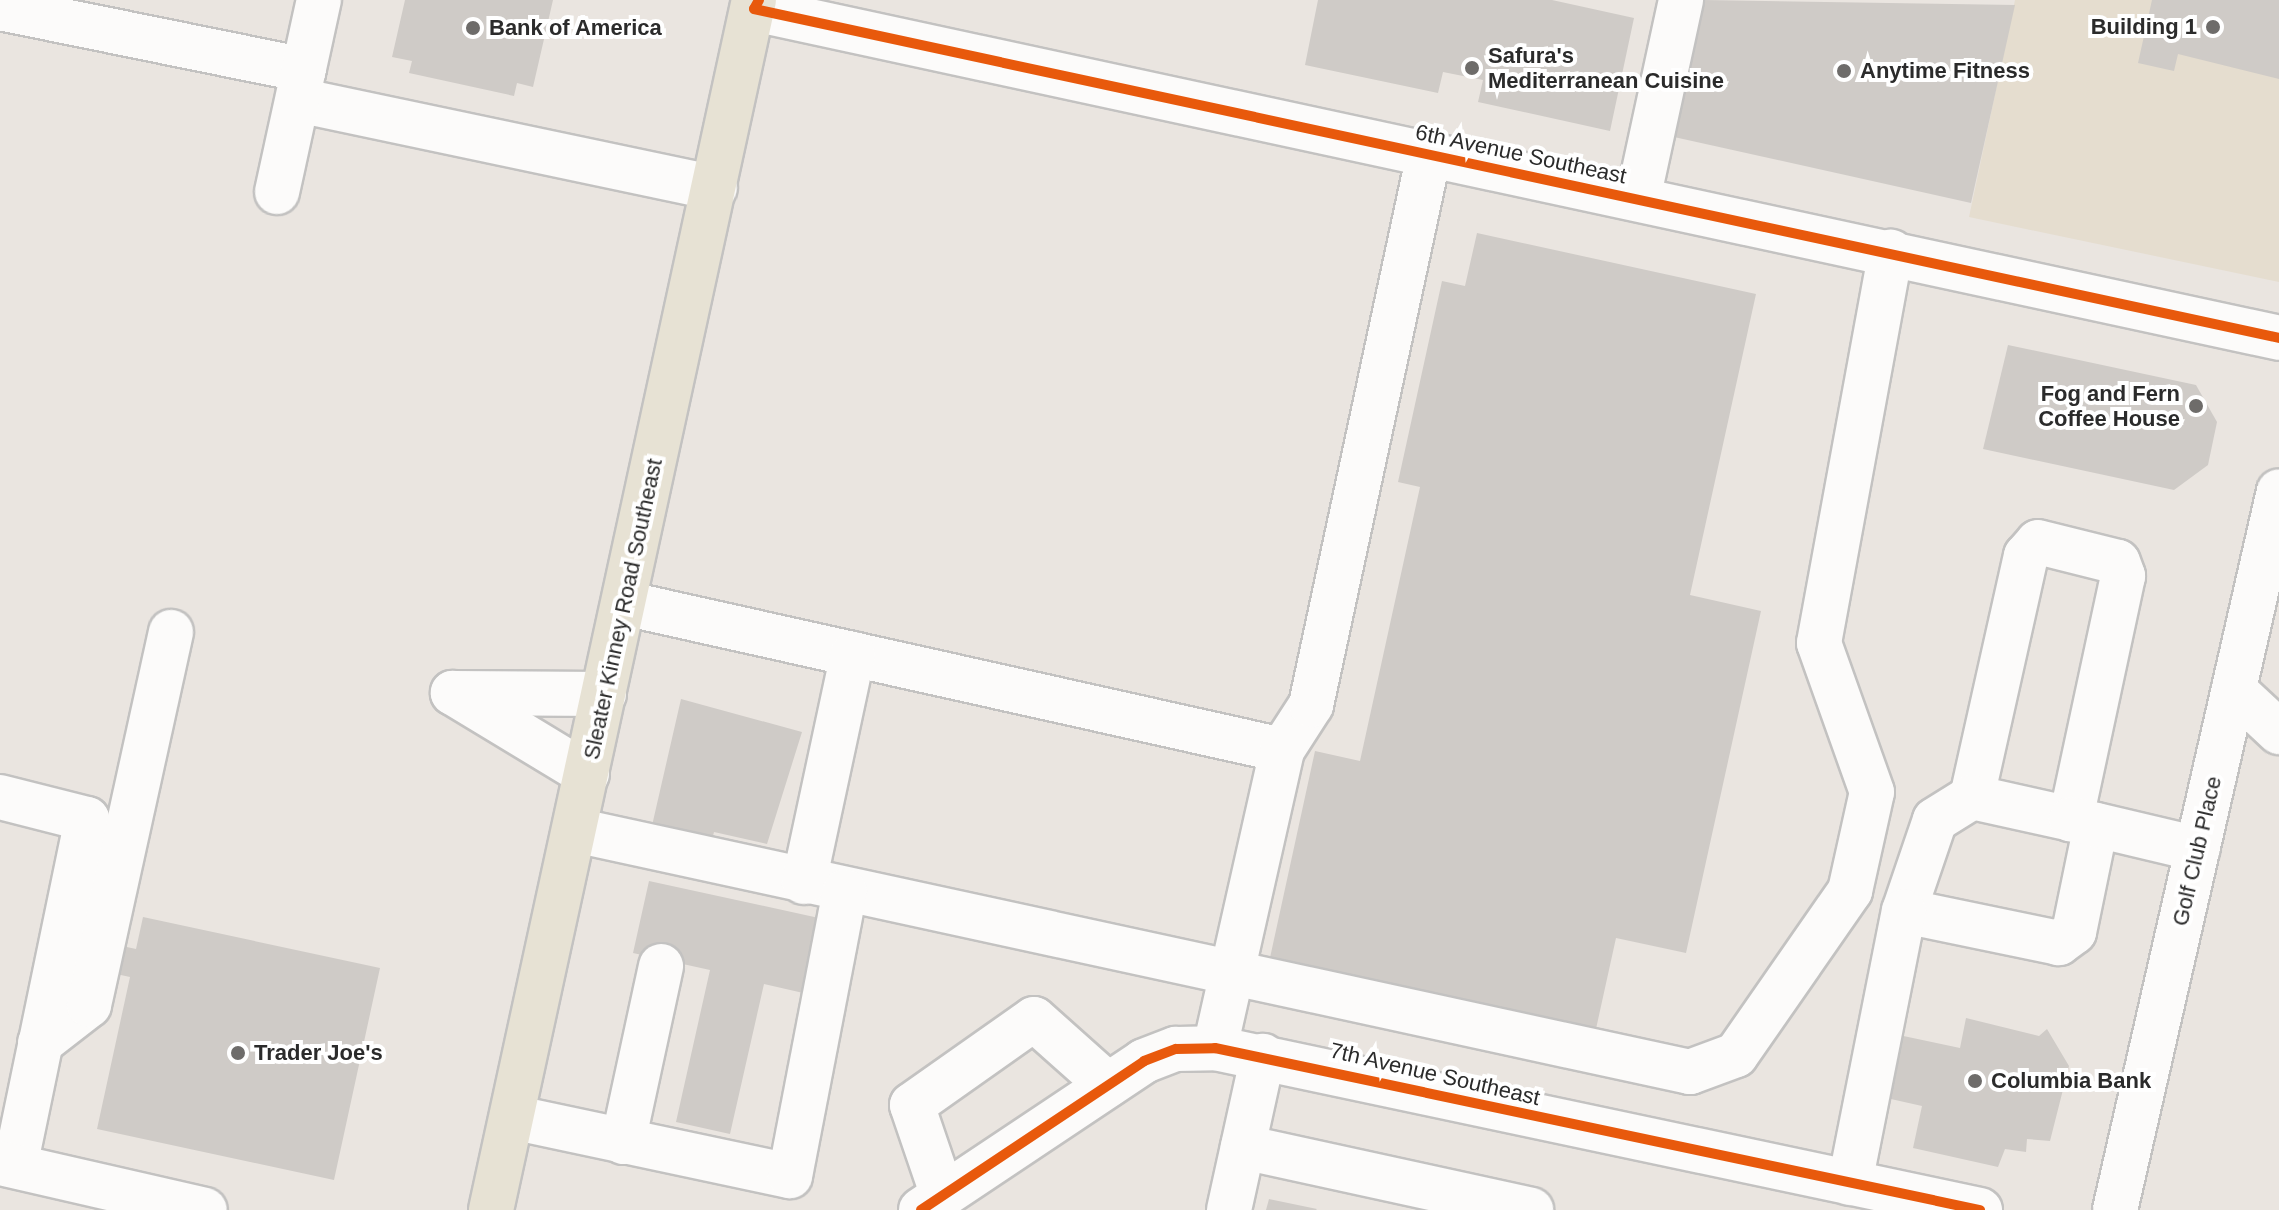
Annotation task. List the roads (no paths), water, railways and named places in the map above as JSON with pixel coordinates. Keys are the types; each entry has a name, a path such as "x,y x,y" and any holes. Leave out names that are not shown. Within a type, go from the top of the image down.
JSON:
{"main road":[{"name":"Sleater Kinney Road Southeast","path":"491,1210 756,3"}],"street":[{"path":"277,192 319,0"},
{"path":"1638,199 1681,0"},
{"name":"6th Avenue Southeast","path":"756,3 1429,154 2279,338"},
{"path":"0,8 715,188"},
{"path":"1215,1048 1282,750 1311,705 1429,154"},
{"path":"575,830 1231,977 1690,1072 1736,1055 1850,891 1872,792 1819,643 1891,252"},
{"name":"Golf Club Place","path":"2115,1210 2234,690 2269,585 2279,491"},
{"path":"1904,911 2059,943 2074,932 2083,822 2123,576 2118,562 2038,542 2026,556 1972,797"},
{"path":"624,603 1282,750"},
{"path":"40,1043 89,1005 131,829 171,632"},
{"path":"512,1117 790,1176 853,654"},
{"path":"2234,690 2279,732"},
{"path":"587,774 453,693 604,694"},
{"path":"0,797 87,819 40,1043 8,1164 205,1210"},
{"path":"1850,1183 1904,911 1935,820 1972,797 2198,849"},
{"path":"623,1142 661,966"},
{"path":"932,1203 912,1105 1034,1019 1108,1085"},
{"name":"7th Avenue Southeast","path":"932,1203 1108,1085 1176,1049 1215,1048 1980,1210"},
{"path":"1229,1210 1263,1056"},
{"path":"1243,1147 1531,1210"}],"place":[{"name":"Building 1","path":"2213,27"},
{"name":"Bank of America","path":"473,28"},
{"name":"Safura's Mediterranean Cuisine","path":"1472,68"},
{"name":"Anytime Fitness","path":"1844,71"},
{"name":"Fog and Fern Coffee House","path":"2196,406"},
{"name":"Trader Joe's","path":"238,1053"},
{"name":"Columbia Bank","path":"1975,1081"}]}
